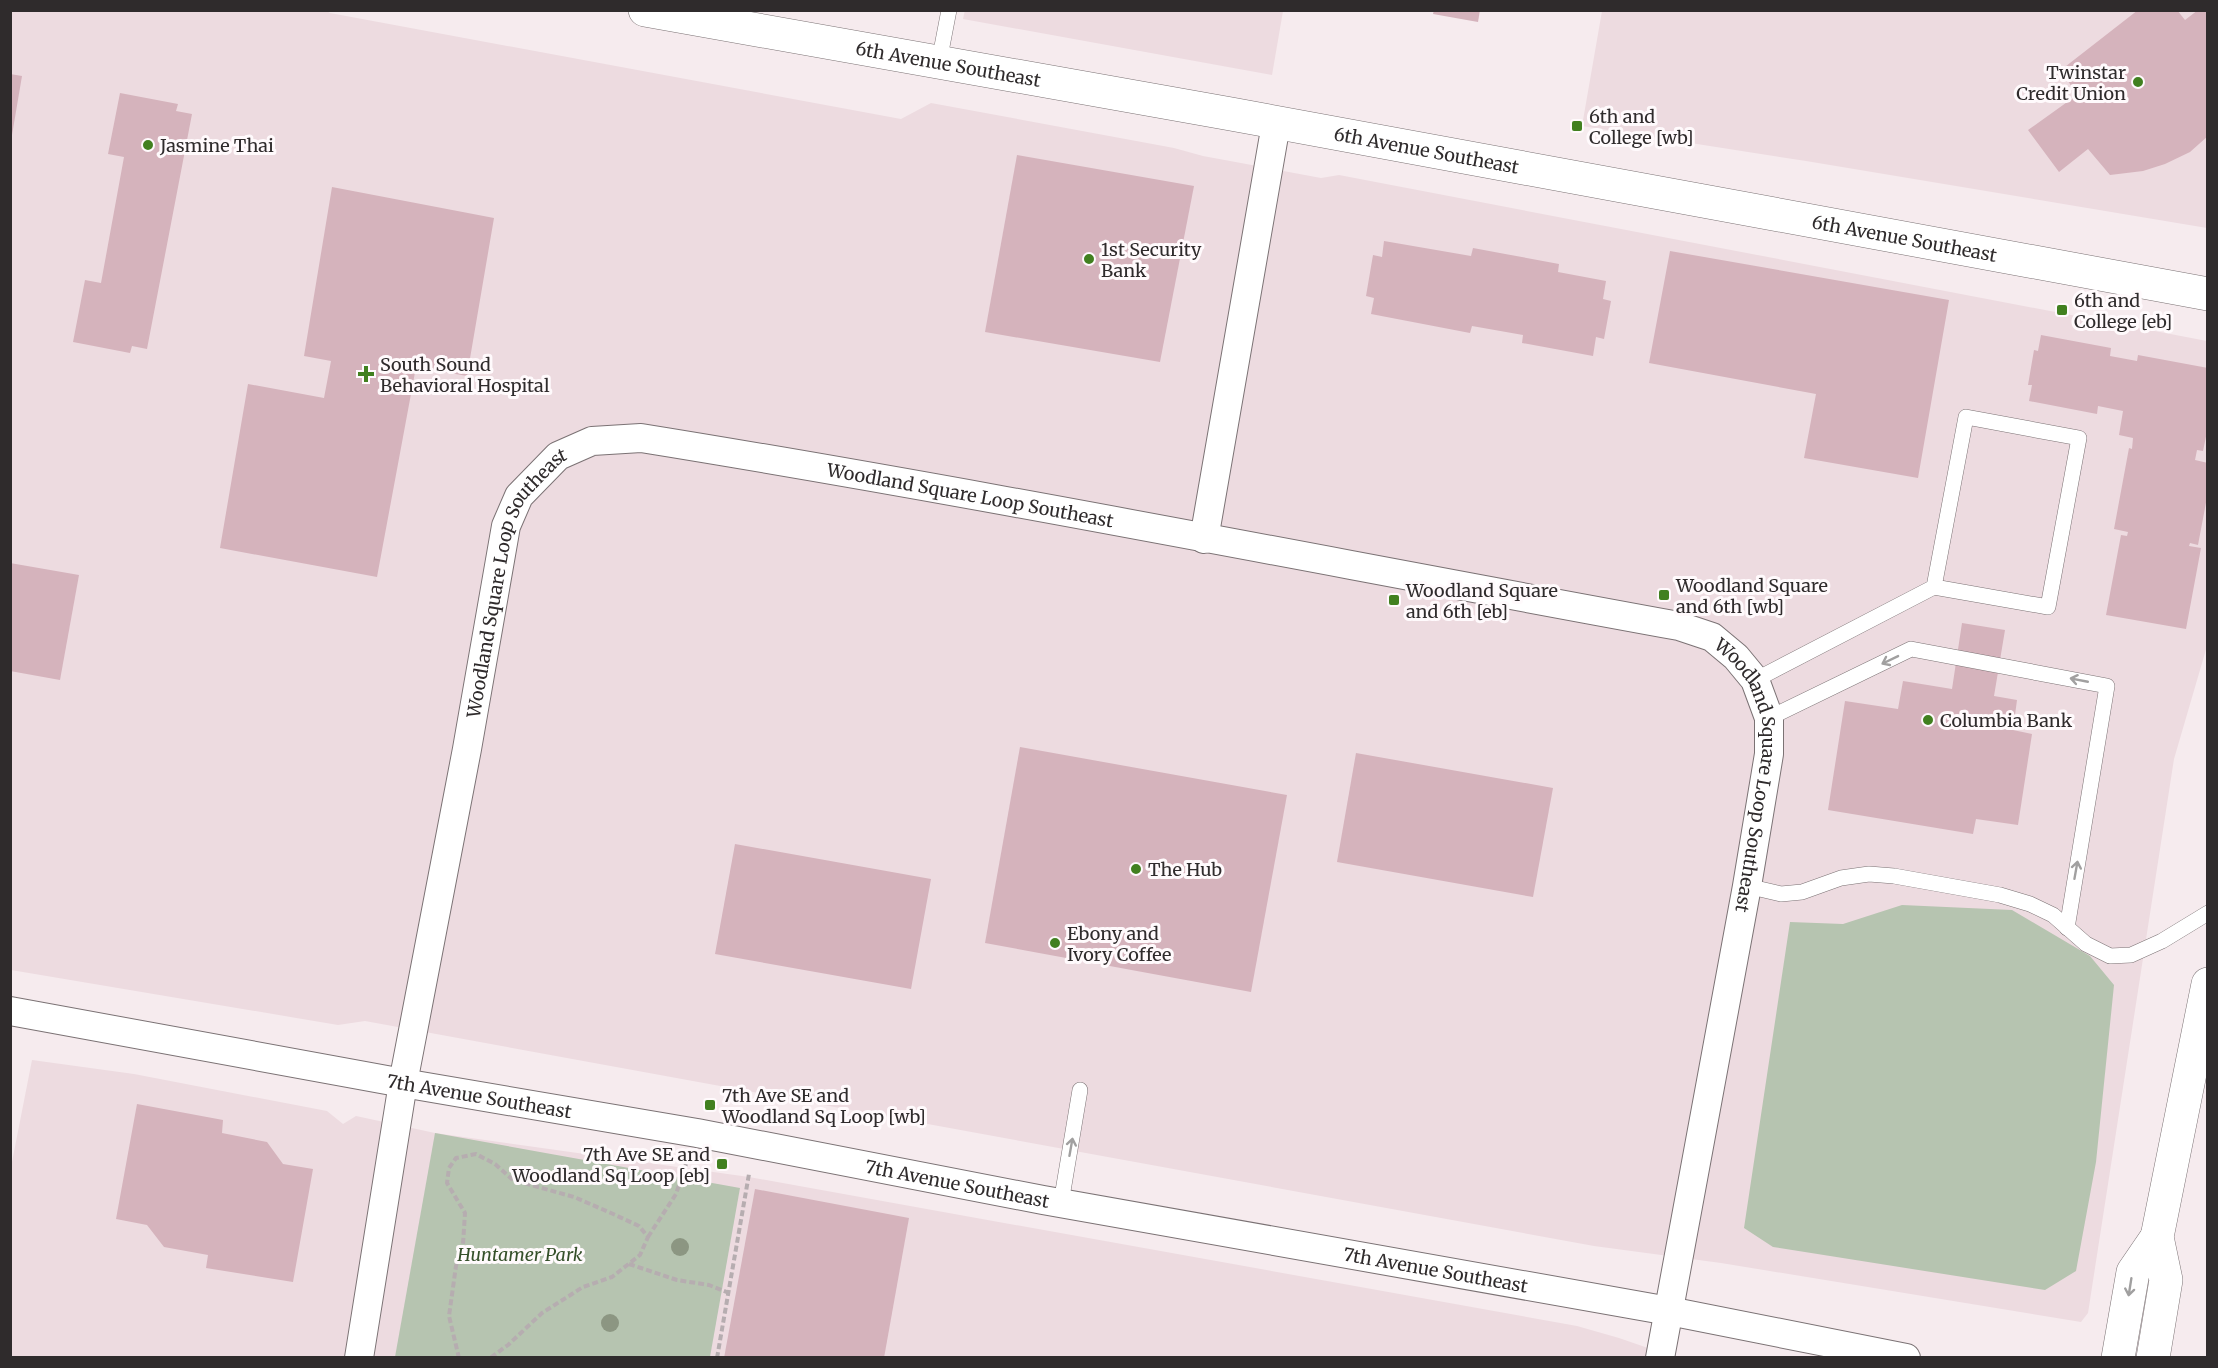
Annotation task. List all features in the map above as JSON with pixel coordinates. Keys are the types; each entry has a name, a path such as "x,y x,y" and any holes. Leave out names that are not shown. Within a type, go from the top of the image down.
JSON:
{"street":[{"name":"6th Avenue Southeast","path":"645,10 2208,294"},
{"path":"1204,539 1276,124"},
{"name":"Woodland Square Loop Southeast","path":"358,1358 404,1083 467,749 506,526 519,496 558,456 592,441 641,438 970,494 1679,626 1712,637 1736,657 1755,680 1769,718 1769,754 1660,1358"},
{"path":"2118,1358 2133,1272 2157,1237 2208,984"},
{"name":"7th Avenue Southeast","path":"10,1011 404,1083 697,1133 1061,1203 1669,1311 1905,1358"},
{"path":"2153,1358 2166,1280 2157,1237"}],"lane":[{"path":"939,62 949,10"},
{"path":"1755,680 1934,587 2048,607 2079,438 1966,417 1934,587"},
{"path":"1769,718 1911,649 2107,686 2067,928"},
{"path":"1747,886 1781,894 1802,892 1841,878 1869,874 1894,876 2010,898 2030,904 2052,915 2086,944 2110,956 2131,955 2162,941 2208,914"},
{"path":"1061,1203 1080,1090"}],"path":[{"path":"490,1358 508,1345 542,1313 584,1287 612,1277 639,1255 676,1194 697,1133"},
{"path":"717,1358 756,1144"},
{"path":"459,1358 449,1316 456,1266 463,1244 465,1213 447,1183 449,1168 456,1158 476,1154 495,1164 513,1180 565,1194 602,1209 639,1226 648,1237"},
{"path":"628,1264 677,1281 709,1285 729,1293"}],"shaded area":[{"path":"965,10 1283,11 1272,75 963,19"},
{"path":"10,11 327,11 901,119 931,103 1321,178 1339,175 2207,341 2207,646 2174,759 2088,1313 2081,1322 1721,1263 1594,1246 365,1021 338,1025 11,970"},
{"path":"1602,11 2207,11 2207,228 1582,126"},
{"path":"32,1060 134,1074 327,1111 343,1124 356,1116 435,1133 749,1177 1577,1326 1674,1357 11,1358 11,1167"}],"green space":[{"path":"1902,905 2012,910 2090,956 2114,985 2096,1162 2076,1271 2045,1290 1773,1247 1744,1228 1790,922 1843,924"},
{"name":"Huntamer Park","path":"435,1133 740,1188 710,1357 395,1357"}],"building":[{"path":"1434,10 1480,10 1478,22 1433,14"},
{"name":"Twinstar Credit Union","path":"2138,10 2177,10 2185,20 2198,10 2208,10 2208,136 2190,152 2143,171 2110,175 2088,149 2059,172 2028,130 2077,95 2061,70"},
{"path":"10,74 22,76 12,135 10,135"},
{"path":"120,93 178,104 176,111 192,114 147,349 132,346 130,353 73,342 85,280 101,283 124,157 108,154"},
{"name":"1st Security Bank","path":"1017,155 1194,186 1160,362 985,332"},
{"path":"332,187 494,218 467,376 416,367 377,577 220,548 248,384 324,398 331,361 304,356"},
{"path":"1384,241 1471,256 1473,248 1559,264 1558,272 1606,281 1603,299 1611,301 1604,339 1596,337 1593,356 1522,343 1523,335 1472,326 1470,333 1371,314 1374,298 1366,296 1373,255 1382,257"},
{"path":"1670,251 1949,300 1918,478 1804,458 1816,394 1649,363"},
{"path":"2041,335 2111,348 2110,356 2137,361 2138,355 2208,368 2208,427 2203,451 2197,450 2195,460 2208,463 2208,492 2198,545 2190,543 2189,546 2201,548 2186,629 2106,615 2121,535 2127,536 2128,532 2114,529 2129,448 2132,449 2133,438 2119,435 2123,411 2098,406 2097,414 2029,401 2032,385 2028,385 2034,350 2038,351"},
{"path":"10,563 79,575 60,680 10,671"},
{"name":"Columbia Bank","path":"1962,623 2005,630 1994,696 2017,700 2013,730 2032,734 2018,825 1976,819 1973,834 1828,810 1845,701 1898,709 1903,681 1952,689"},
{"name":"The Hub","path":"1020,747 1287,795 1251,992 985,943"},
{"path":"1356,753 1553,788 1533,897 1337,862"},
{"path":"735,844 931,879 911,989 715,954"},
{"path":"137,1104 223,1120 222,1133 267,1142 283,1164 313,1169 293,1282 206,1268 208,1255 164,1247 147,1225 116,1219"},
{"path":"755,1189 909,1218 884,1358 724,1358"}],"place":[{"name":"Twinstar Credit Union","path":"2138,82"},
{"name":"6th and College [wb]","path":"1577,126"},
{"name":"Jasmine Thai","path":"148,145"},
{"name":"1st Security Bank","path":"1089,259"},
{"name":"6th and College [eb]","path":"2062,310"},
{"name":"South Sound Behavioral Hospital","path":"366,374"},
{"name":"Woodland Square and 6th [wb]","path":"1664,595"},
{"name":"Woodland Square and 6th [eb]","path":"1394,600"},
{"name":"Columbia Bank","path":"1928,720"},
{"name":"The Hub","path":"1136,869"},
{"name":"Ebony and Ivory Coffee","path":"1055,943"},
{"name":"7th Ave SE and Woodland Sq Loop [wb]","path":"710,1105"},
{"name":"7th Ave SE and Woodland Sq Loop [eb]","path":"722,1164"}]}
